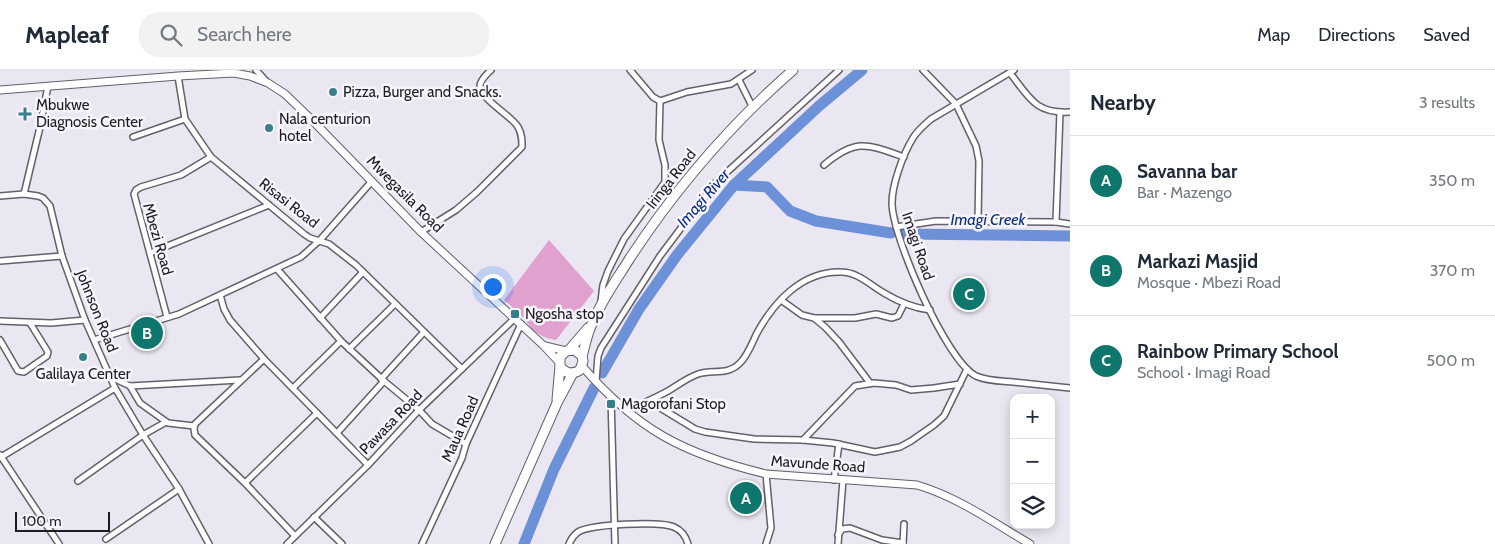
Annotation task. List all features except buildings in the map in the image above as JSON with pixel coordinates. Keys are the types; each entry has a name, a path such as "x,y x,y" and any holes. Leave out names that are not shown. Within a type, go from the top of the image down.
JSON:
{"highway":[{"name":"Iringa Road","path":"592,324 611,288 677,191 752,106 793,70"},
{"path":"557,403 560,357 592,324"},
{"path":"495,544 557,403 578,367 592,324"},
{"path":"568,350 579,352 578,367"},
{"path":"559,364 566,372 578,367"}],"street":[{"path":"256,70 268,84"},
{"path":"421,232 456,210 522,147 522,136 515,123 481,90 481,82 491,70"},
{"path":"630,70 653,97 660,101 687,92 731,84 752,70"},
{"path":"596,382 598,356 601,348 660,256 695,208 715,183 839,70"},
{"path":"923,70 956,104 976,146 978,161 978,221"},
{"path":"1012,71 1032,101 1044,110 1070,112"},
{"name":"Imagi Road","path":"1012,71 931,119 912,139 899,168 892,202 896,227 930,310 952,350 967,369 974,375 994,381 1070,388"},
{"name":"Mwegasila Road","path":"0,90 234,73 250,76 268,84 285,94 421,232 518,321 544,346 559,364"},
{"name":"Risasi Road","path":"178,76 185,119 211,157 304,234 336,249 363,272 462,369"},
{"path":"739,80 752,106"},
{"path":"24,194 48,86"},
{"path":"600,308 603,285 624,239 665,182 665,165 659,140 660,101"},
{"path":"1056,222 1060,112"},
{"path":"133,137 185,119"},
{"path":"824,165 839,152 849,147 864,146 904,157"},
{"name":"Mbezi Road","path":"167,317 134,198 136,190 181,174 211,157"},
{"path":"94,340 179,314 306,254 372,181"},
{"name":"Johnson Road","path":"0,196 24,194 43,198 50,206 62,256 85,320 115,388 143,435 179,489 209,544"},
{"path":"150,253 269,205"},
{"path":"896,227 936,221 1056,222 1070,224"},
{"path":"0,261 62,256"},
{"path":"277,269 341,341 383,380 419,410 432,424 466,444"},
{"path":"320,318 363,272"},
{"path":"627,411 649,401 692,376 700,373 726,372 733,369 744,359 758,331 793,287 828,273 852,273 883,293 910,307 930,310"},
{"path":"220,295 230,320 264,358 368,465"},
{"path":"781,300 802,315 814,318 855,318 876,314 892,318 898,316 904,304"},
{"path":"350,349 395,304"},
{"path":"814,318 839,342 870,383"},
{"path":"0,322 30,323 85,320"},
{"name":"Pawasa Road","path":"287,544 368,465 419,410 462,369 518,321"},
{"name":"Maua Road","path":"422,544 462,458 466,444 518,321"},
{"path":"0,340 18,371 24,372 47,356 48,352 30,323"},
{"path":"337,433 424,332"},
{"path":"293,388 341,341"},
{"path":"544,346 568,350"},
{"path":"194,426 264,358"},
{"name":"Mavunde Road","path":"578,367 646,427 688,450 766,474 917,485 934,490 1030,544"},
{"path":"649,401 695,429 705,432 754,439 803,440 838,444 875,452 900,446 911,441 923,434 944,416 967,369"},
{"path":"110,377 130,386 241,380"},
{"path":"803,440 855,386 870,383 896,385 911,390 960,384"},
{"path":"130,386 140,402 166,422 194,426"},
{"path":"58,544 1,456 115,388"},
{"path":"611,397 615,544"},
{"path":"245,483 317,413"},
{"path":"78,481 143,435 166,422"},
{"path":"194,426 195,435 296,536"},
{"path":"834,480 838,444"},
{"path":"766,474 771,528 766,544"},
{"path":"838,544 842,480"},
{"path":"106,539 179,489"},
{"path":"314,517 342,544"},
{"path":"569,544 579,531 615,525 662,524 674,527 687,538 688,544"},
{"path":"838,535 842,528 850,528 882,540 903,544 904,524"}],"shaded area":[{"path":"549,240 594,291 556,340 546,338 535,331 504,300"}],"waterway":[{"name":"Imagi River","path":"602,373 639,309 677,255 734,185 819,106 862,70"},
{"name":"Imagi Creek","path":"734,185 767,187 790,211 816,221 891,233"},
{"name":"Imagi Creek","path":"905,234 1070,236"},
{"name":"Imagi River","path":"524,544 554,469 594,388"}],"place":[{"name":"Pizza, Burger and Snacks.","path":"333,92"},
{"name":"Mbukwe Diagnosis Center","path":"25,114"},
{"name":"Nala centurion hotel","path":"269,128"},
{"name":"Rainbow Primary School","path":"969,294"},
{"name":"Ngosha stop","path":"515,314"},
{"name":"Markazi Masjid","path":"147,333"},
{"name":"Galilaya Center","path":"83,357"},
{"name":"Magorofani Stop","path":"611,404"},
{"name":"Savanna bar","path":"746,498"}]}
